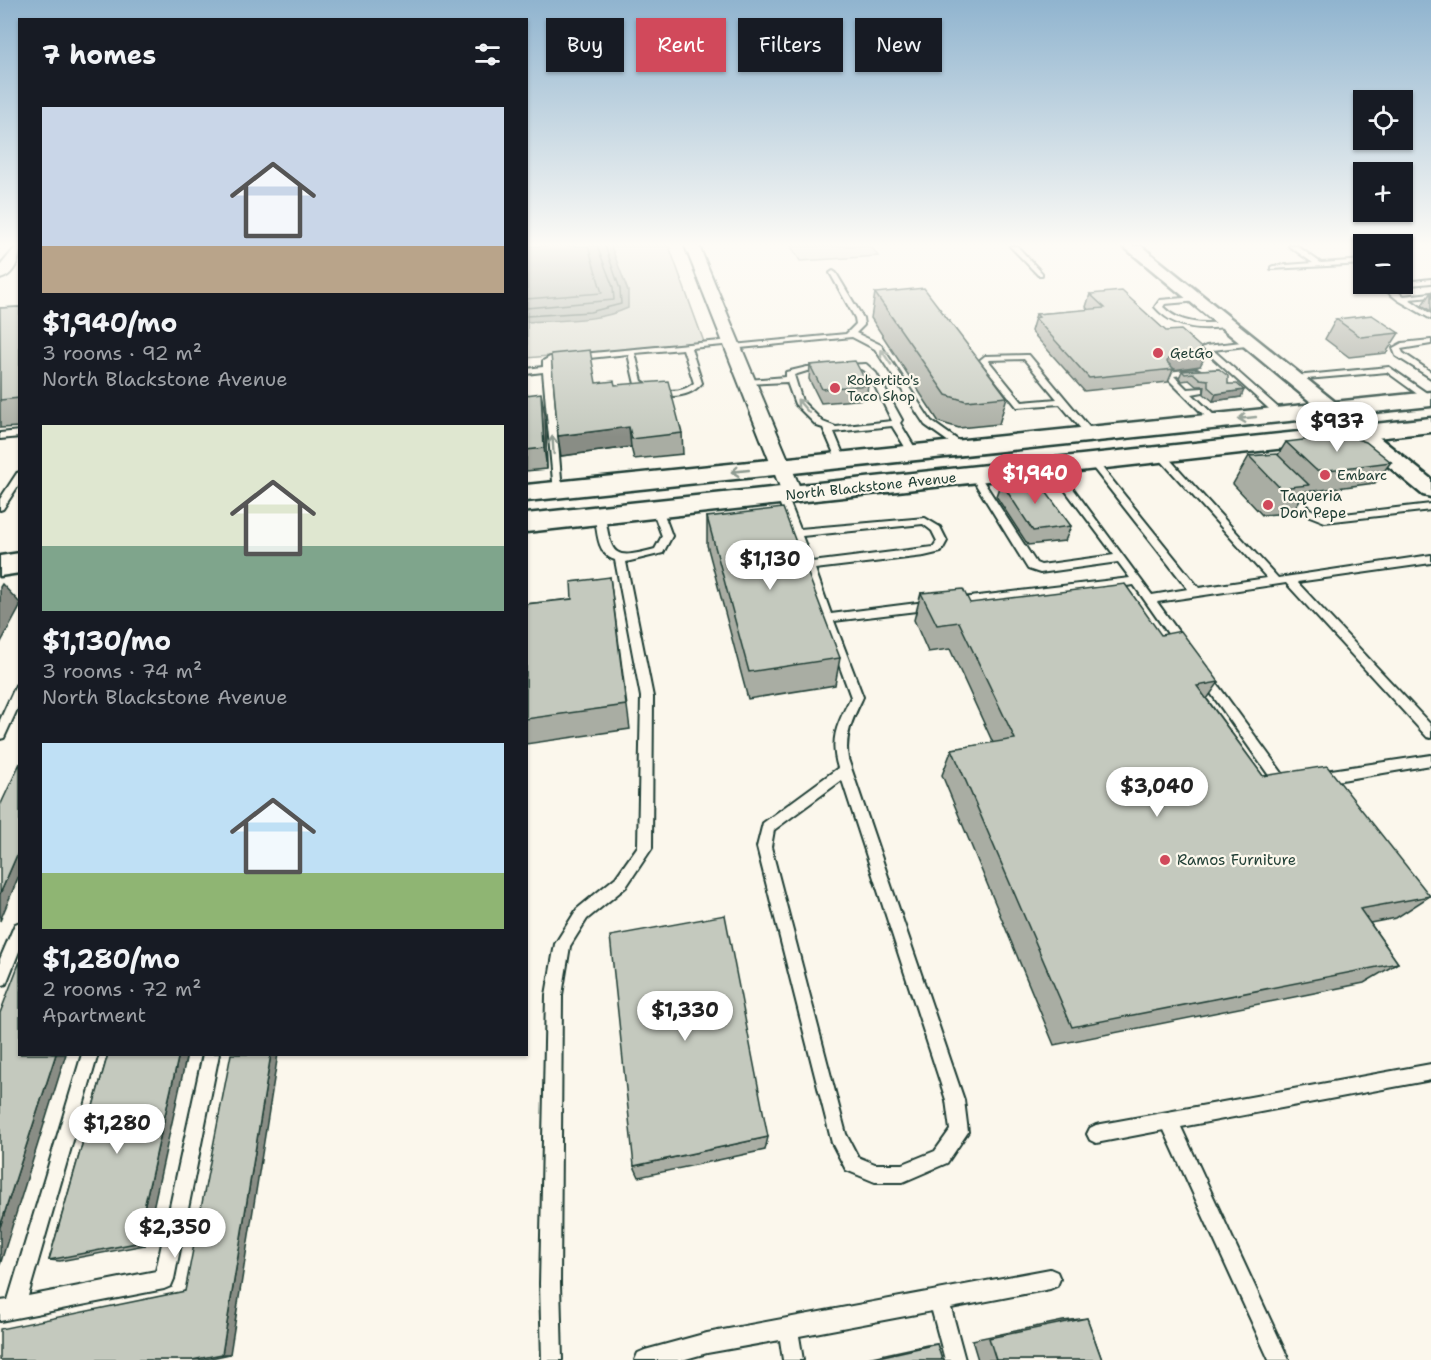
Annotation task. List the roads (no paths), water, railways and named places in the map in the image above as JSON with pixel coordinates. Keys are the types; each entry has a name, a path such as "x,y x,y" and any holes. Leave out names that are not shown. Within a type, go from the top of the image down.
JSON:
{"main road":[{"name":"North Blackstone Avenue","path":"528,494 1281,415 1333,409 1431,392"},
{"name":"North Blackstone Avenue","path":"528,523 1161,455 1244,450 1362,432 1429,427"},
{"path":"0,548 18,546"},
{"path":"0,566 18,563"},
{"path":"0,580 18,578"}],"street":[{"path":"718,309 781,467 788,495"},
{"path":"1209,309 1431,490"}],"lane":[{"path":"557,490 547,361 550,359 686,346 838,337 852,334 860,325 854,309"},
{"path":"1161,309 1167,317 1181,324 1201,326 1227,324"},
{"path":"852,334 878,347 928,423 963,448"},
{"path":"1431,342 1402,345 1397,348 1399,354 1431,392"},
{"path":"1251,344 1206,348 1228,368 1243,386 1281,415"},
{"path":"630,352 638,382 659,394 688,390 698,383 686,346"},
{"path":"1063,401 1020,405 985,358 1024,355 1063,401 1091,435"},
{"path":"863,366 872,373 898,420 895,423 835,430 820,424 798,402 789,374 807,369 863,366"},
{"path":"1218,369 1228,368"},
{"path":"528,372 548,369"},
{"path":"1295,378 1389,369 1431,392"},
{"path":"1208,370 1167,374 1216,422"},
{"path":"747,382 791,379"},
{"path":"1185,392 1200,390"},
{"path":"895,423 913,453"},
{"path":"827,427 841,461"},
{"path":"0,436 18,434"},
{"path":"1161,455 1275,581"},
{"path":"1093,462 1196,592"},
{"path":"1053,466 1282,783 1431,760"},
{"path":"975,475 1032,566 1040,568 1120,558"},
{"path":"0,507 18,478"},
{"path":"1281,486 1314,516 1334,519 1431,507"},
{"path":"788,495 797,533 857,697 838,740 845,770 955,1100 959,1132 941,1157 903,1173 875,1173 852,1164 838,1137 764,847 768,828 845,770"},
{"path":"600,516 606,552 620,558 659,551 667,536 657,509"},
{"path":"797,533 925,521 936,529 942,541 936,550 924,553 810,566"},
{"path":"552,1360 550,1284 554,1007 563,944 582,914 621,882 645,848 647,697 620,558"},
{"path":"1149,599 1431,559"},
{"path":"1288,579 1431,733"},
{"path":"829,618 1137,581"},
{"path":"0,734 18,693"},
{"path":"0,978 18,934"},
{"path":"89,1056 7,1310 164,1279 211,1056"},
{"path":"1096,1134 1431,1072"},
{"path":"1169,1121 1279,1360"},
{"path":"645,1360 707,1343 1050,1279"},
{"path":"939,1300 955,1360"},
{"path":"788,1328 793,1360"}],"water":[{"path":"528,309 624,309 604,316 528,322"}],"place":[{"name":"GetGo","path":"1158,353"},
{"name":"Robertito's Taco Shop","path":"835,388"},
{"name":"Embarc","path":"1325,475"},
{"name":"Taqueria Don Pepe","path":"1268,505"},
{"name":"Ramos Furniture","path":"1165,860"}]}
